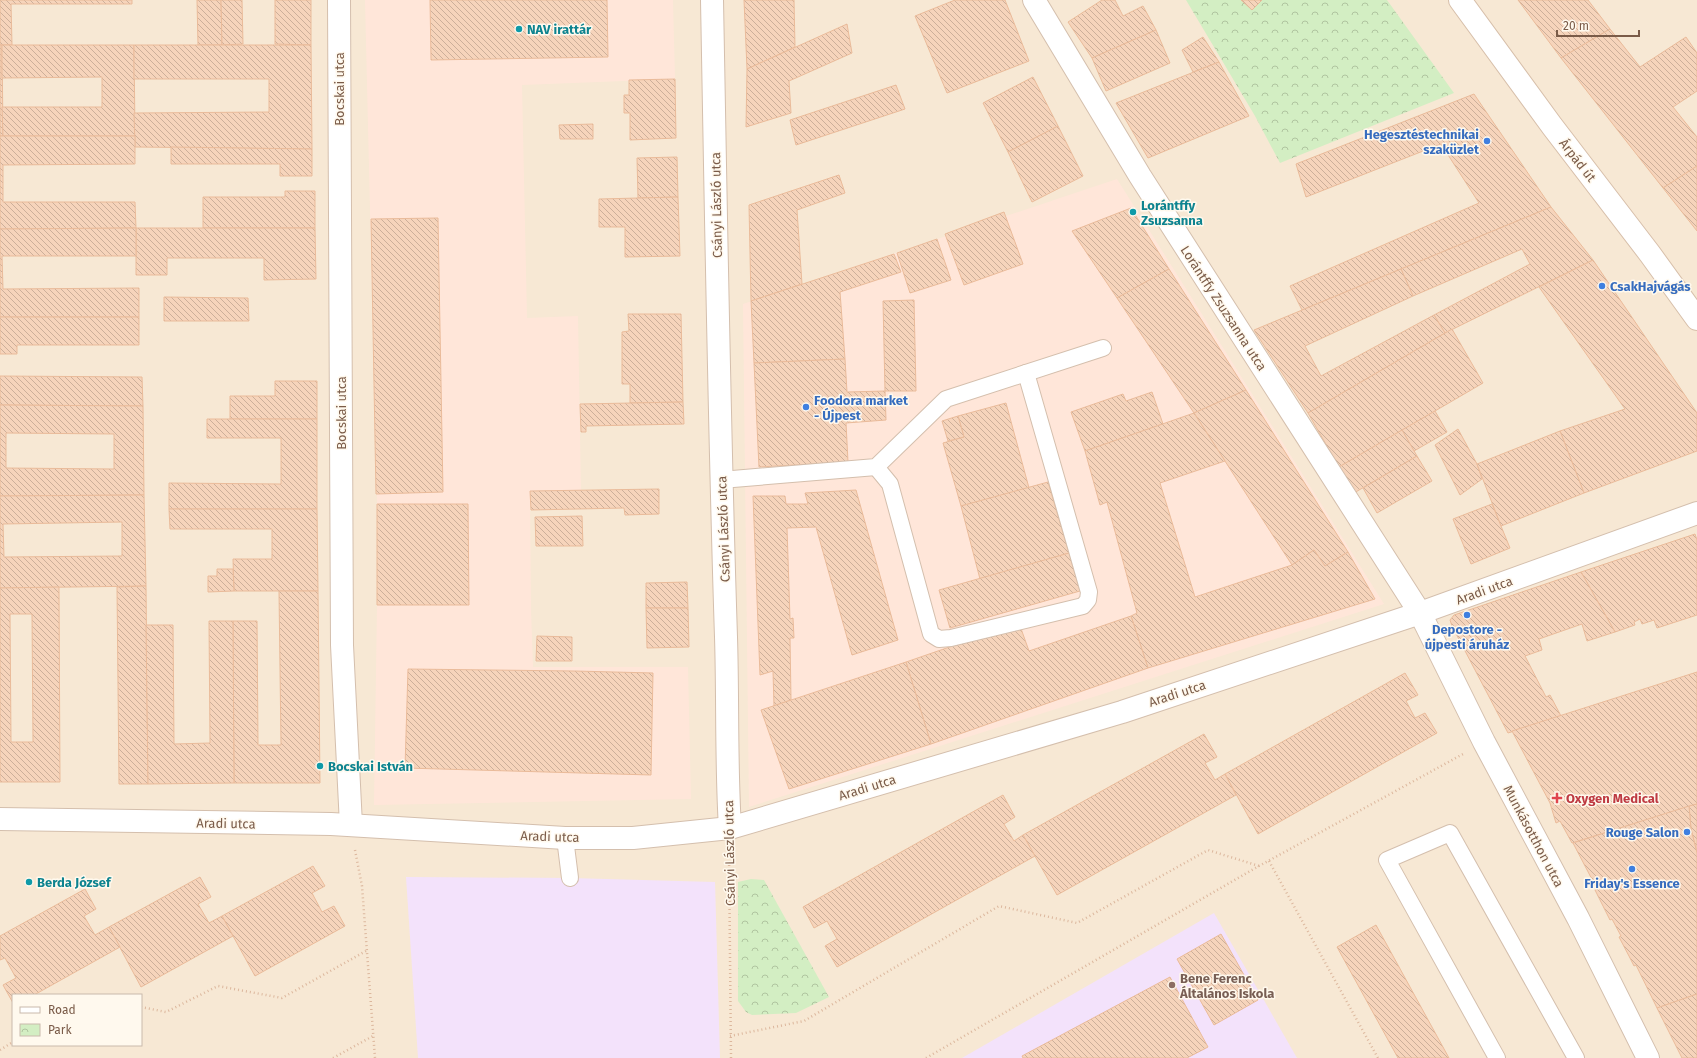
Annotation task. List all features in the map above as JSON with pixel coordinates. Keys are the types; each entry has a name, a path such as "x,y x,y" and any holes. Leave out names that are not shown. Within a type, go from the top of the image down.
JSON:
{"street":[{"name":"Bocskai utca","path":"339,0 342,645 351,825"},
{"name":"Csányi László utca","path":"712,0 721,480 728,689 728,793 730,828"},
{"name":"Lorántffy Zsuzsanna utca","path":"1034,0 1140,176 1420,613"},
{"name":"Árpád út","path":"1460,0 1552,126 1650,254 1697,319"},
{"name":"Aradi utca","path":"0,820 351,825 565,838 634,838 730,828 1122,712 1420,613 1697,513"},
{"name":"Munkásotthon utca","path":"1420,613 1484,742 1578,918 1648,1058"}],"lane":[{"path":"721,480 835,472 876,467 946,399 1103,348"},
{"path":"876,467 890,484 931,634 939,639 951,638 1083,606 1088,600 1089,592 1026,373"},
{"path":"1497,1058 1387,860 1450,833 1576,1058"},
{"path":"565,838 570,878"}],"path":[{"path":"926,1058 1259,866 1484,742"},
{"path":"351,825 362,886 375,1058"},
{"name":"Csányi László utca","path":"730,828 731,1058"},
{"path":"730,1036 804,1021 999,906 1077,923 1208,850 1259,866"},
{"path":"1269,861 1378,1058"},
{"path":"142,1007 166,1012 218,986 282,998 366,951"},
{"path":"333,1058 373,1036"},
{"path":"0,1050 12,1043"}],"shaded area":[{"path":"0,0 1697,0 1697,1058 0,1058"},
{"path":"365,0 673,0 675,79 522,85 527,318 578,316 581,491 530,491 531,610 533,667 688,667 691,799 374,805 377,504"},
{"path":"1117,179 1384,604 749,807 743,304"},
{"path":"406,877 570,878 715,882 720,1058 418,1058"},
{"name":"Bene Ferenc Általános Iskola","path":"1214,913 1297,1058 962,1058"}],"green space":[{"path":"1186,0 1387,0 1454,93 1280,163 1255,116"},
{"path":"751,879 764,880 829,997 796,1013 752,1015 746,1012 738,1001 738,882"}],"building":[{"path":"0,0 132,0 132,4 11,4 12,45 0,45"},
{"path":"197,0 221,0 222,45 198,45"},
{"path":"221,0 242,0 243,44 222,45"},
{"path":"275,0 311,0 311,45 275,44"},
{"name":"NAV irattár","path":"430,0 607,0 608,57 431,60"},
{"path":"744,0 794,0 795,47 747,69"},
{"path":"955,0 1005,0 1029,61 947,93 915,16"},
{"path":"1102,0 1115,0 1123,16 1143,6 1156,30 1092,58 1068,22"},
{"path":"1241,0 1262,0 1252,10"},
{"path":"1518,0 1588,0 1610,29 1561,58"},
{"path":"847,24 852,53 789,81 791,113 746,127 747,69"},
{"path":"1610,29 1640,67 1686,37 1697,53 1697,91 1673,107 1697,137 1697,166 1663,188 1561,58"},
{"path":"1156,30 1170,63 1106,91 1092,58"},
{"path":"1203,37 1219,62 1193,72 1182,50"},
{"path":"0,45 2,45 3,136 0,136"},
{"path":"2,45 134,45 135,136 3,136 2,107 102,107 102,77 2,78"},
{"path":"134,45 311,45 312,149 135,147 134,113 269,112 269,79 134,79"},
{"path":"1219,62 1249,116 1148,158 1116,103"},
{"path":"1033,77 1058,126 1008,152 983,103"},
{"path":"675,79 676,138 630,140 630,113 624,113 624,95 629,95 629,80"},
{"path":"896,85 905,109 796,145 790,120"},
{"path":"1474,94 1551,207 1302,310 1290,286 1479,203 1441,144 1306,197 1296,164"},
{"path":"593,124 593,139 560,139 559,125"},
{"path":"1058,126 1083,176 1032,202 1008,152"},
{"path":"0,136 135,136 135,164 3,165 3,202 135,202 136,228 0,229"},
{"path":"171,147 312,149 312,176 280,176 280,164 171,164"},
{"path":"677,157 678,197 638,198 637,158"},
{"path":"1697,166 1697,231 1663,188"},
{"path":"839,175 845,193 797,210 802,284 751,301 749,205"},
{"path":"285,191 315,191 315,228 203,228 203,197 285,197"},
{"path":"678,197 680,256 625,257 625,227 599,227 599,199"},
{"path":"1551,207 1593,260 1445,333 1434,315 1530,264 1522,249 1413,296 1401,269"},
{"path":"1131,208 1169,269 1117,298 1072,231"},
{"path":"1004,212 1023,264 964,285 945,234"},
{"path":"438,218 443,492 376,494 371,219"},
{"path":"136,228 315,228 316,279 264,280 264,258 167,258 167,275 136,275"},
{"path":"136,228 136,256 2,256 3,289 139,288 139,317 0,317 0,229"},
{"path":"937,239 951,280 910,293 897,253"},
{"path":"894,254 901,272 840,292 845,359 754,363 751,301"},
{"path":"1593,260 1697,413 1697,451 1584,493 1560,431 1625,409 1539,287"},
{"path":"1169,269 1246,390 1194,413 1117,298"},
{"path":"1401,269 1413,296 1305,346 1321,376 1434,315 1445,333 1308,413 1254,330"},
{"path":"164,297 248,298 249,321 164,321"},
{"path":"914,300 916,391 885,391 883,301"},
{"path":"628,314 681,314 683,402 630,403 630,384 622,384 622,332 629,331"},
{"path":"0,317 139,317 139,345 17,345 17,354 0,354"},
{"path":"1452,329 1483,383 1339,467 1308,413"},
{"path":"845,359 847,392 885,391 886,420 846,423 848,462 759,467 754,363"},
{"path":"0,376 142,377 143,406 0,405"},
{"path":"275,381 317,381 317,419 230,419 230,396 275,396"},
{"path":"1246,390 1348,552 1325,566 1314,550 1292,565 1194,413"},
{"path":"1152,392 1163,424 1085,451 1071,412 1123,394 1126,401"},
{"path":"683,402 684,424 586,426 586,432 581,432 580,404"},
{"path":"1006,403 1029,488 961,506 943,443 964,437 958,416"},
{"path":"0,405 143,406 144,495 0,496","holes":["6,433 114,434 114,469 6,468"]},
{"path":"1435,411 1447,432 1414,451 1402,430"},
{"path":"1194,413 1225,461 1160,483 1195,597 1292,565 1314,550 1325,566 1348,552 1375,599 1148,668 1131,616 1137,613 1107,502 1100,505 1085,451"},
{"path":"958,416 964,437 948,441 942,421"},
{"path":"207,419 317,419 317,509 169,509 169,483 281,484 281,438 207,438"},
{"path":"1458,429 1477,464 1482,479 1460,495 1435,445"},
{"path":"1402,430 1417,456 1354,493 1339,467"},
{"path":"1560,431 1584,493 1501,526 1477,464"},
{"path":"1417,456 1432,481 1377,513 1363,488"},
{"path":"1048,482 1069,553 980,579 961,506"},
{"path":"659,489 659,514 625,515 624,508 531,510 530,491"},
{"path":"856,490 898,640 852,655 816,527 787,528 790,619 793,618 794,638 790,638 791,700 774,706 773,671 760,675 753,496 785,496 786,504 808,504 805,493"},
{"path":"144,495 146,586 0,588 0,496","holes":["122,522 122,556 4,557 3,524"]},
{"path":"377,504 468,504 469,605 377,605"},
{"path":"1492,504 1510,548 1471,564 1453,519"},
{"path":"169,509 317,509 318,591 234,591 233,559 272,559 272,529 170,529"},
{"path":"582,516 583,546 536,546 535,517"},
{"path":"1695,534 1697,540 1697,615 1657,628 1654,620 1642,624 1640,619 1634,622 1635,625 1615,632 1581,572"},
{"path":"1069,553 1080,591 950,628 939,590"},
{"path":"217,569 233,569 234,591 208,592 208,576 217,576"},
{"path":"1581,572 1615,632 1587,641 1582,624 1539,639 1542,650 1525,656 1546,697 1550,695 1561,716 1508,733 1450,620 1454,615"},
{"path":"687,582 688,608 646,608 646,583"},
{"path":"146,586 148,784 119,784 117,587"},
{"path":"59,587 60,782 0,782 0,588","holes":["10,614 32,614 33,742 11,742"]},
{"path":"279,591 318,591 320,783 234,783 233,621 257,621 258,745 281,745"},
{"path":"646,608 688,608 689,647 647,648"},
{"path":"1131,616 1148,668 931,744 906,662 1019,623 1029,651"},
{"path":"209,621 233,621 234,783 148,784 146,625 173,625 174,744 210,743"},
{"path":"537,636 572,637 572,661 536,661"},
{"path":"906,662 931,744 789,789 761,710"},
{"path":"408,669 653,673 651,775 405,768"},
{"path":"1697,672 1697,804 1572,843 1560,821 1556,823 1550,803 1512,731"},
{"path":"1405,673 1418,695 1406,701 1415,718 1425,713 1437,733 1258,834 1225,774"},
{"path":"1204,734 1217,757 1205,763 1215,780 1225,774 1236,795 1057,895 1023,835"},
{"path":"1003,795 1015,817 1004,824 1014,841 1023,835 1035,856 837,967 825,946 837,939 827,921 814,928 803,907"},
{"path":"1697,804 1697,853 1691,829 1689,806"},
{"path":"1689,806 1691,829 1697,853 1697,994 1657,1008 1636,965 1634,966 1619,937 1621,936 1612,919 1610,920 1595,890 1597,889 1573,843"},
{"path":"313,866 325,886 312,893 322,912 334,906 345,926 255,976 222,916"},
{"path":"200,877 211,897 198,904 209,923 222,916 233,936 141,987 109,927"},
{"path":"85,889 96,909 84,916 95,935 109,927 120,947 36,994 12,994 12,1001 3,985 16,978 5,958 0,960 0,936"},
{"path":"1376,925 1449,1058 1398,1058 1337,947"},
{"path":"1221,934 1258,1000 1214,1025 1177,959"},
{"path":"1170,977 1208,1047 1187,1058 1023,1058 1022,1056"},
{"path":"1697,994 1697,1058 1682,1058 1657,1008"}],"place":[{"name":"NAV irattár","path":"519,29"},
{"name":"Hegesztéstechnikai szaküzlet","path":"1487,141"},
{"name":"Lorántffy Zsuzsanna","path":"1133,212"},
{"name":"CsakHajvágás","path":"1602,286"},
{"name":"Foodora market - Újpest","path":"806,407"},
{"name":"Depostore - újpesti áruház","path":"1467,615"},
{"name":"Bocskai István","path":"320,766"},
{"name":"Oxygen Medical","path":"1557,798"},
{"name":"Rouge Salon","path":"1687,832"},
{"name":"Friday's Essence","path":"1632,869"},
{"name":"Berda József","path":"29,882"},
{"name":"Bene Ferenc Általános Iskola","path":"1172,985"}]}
